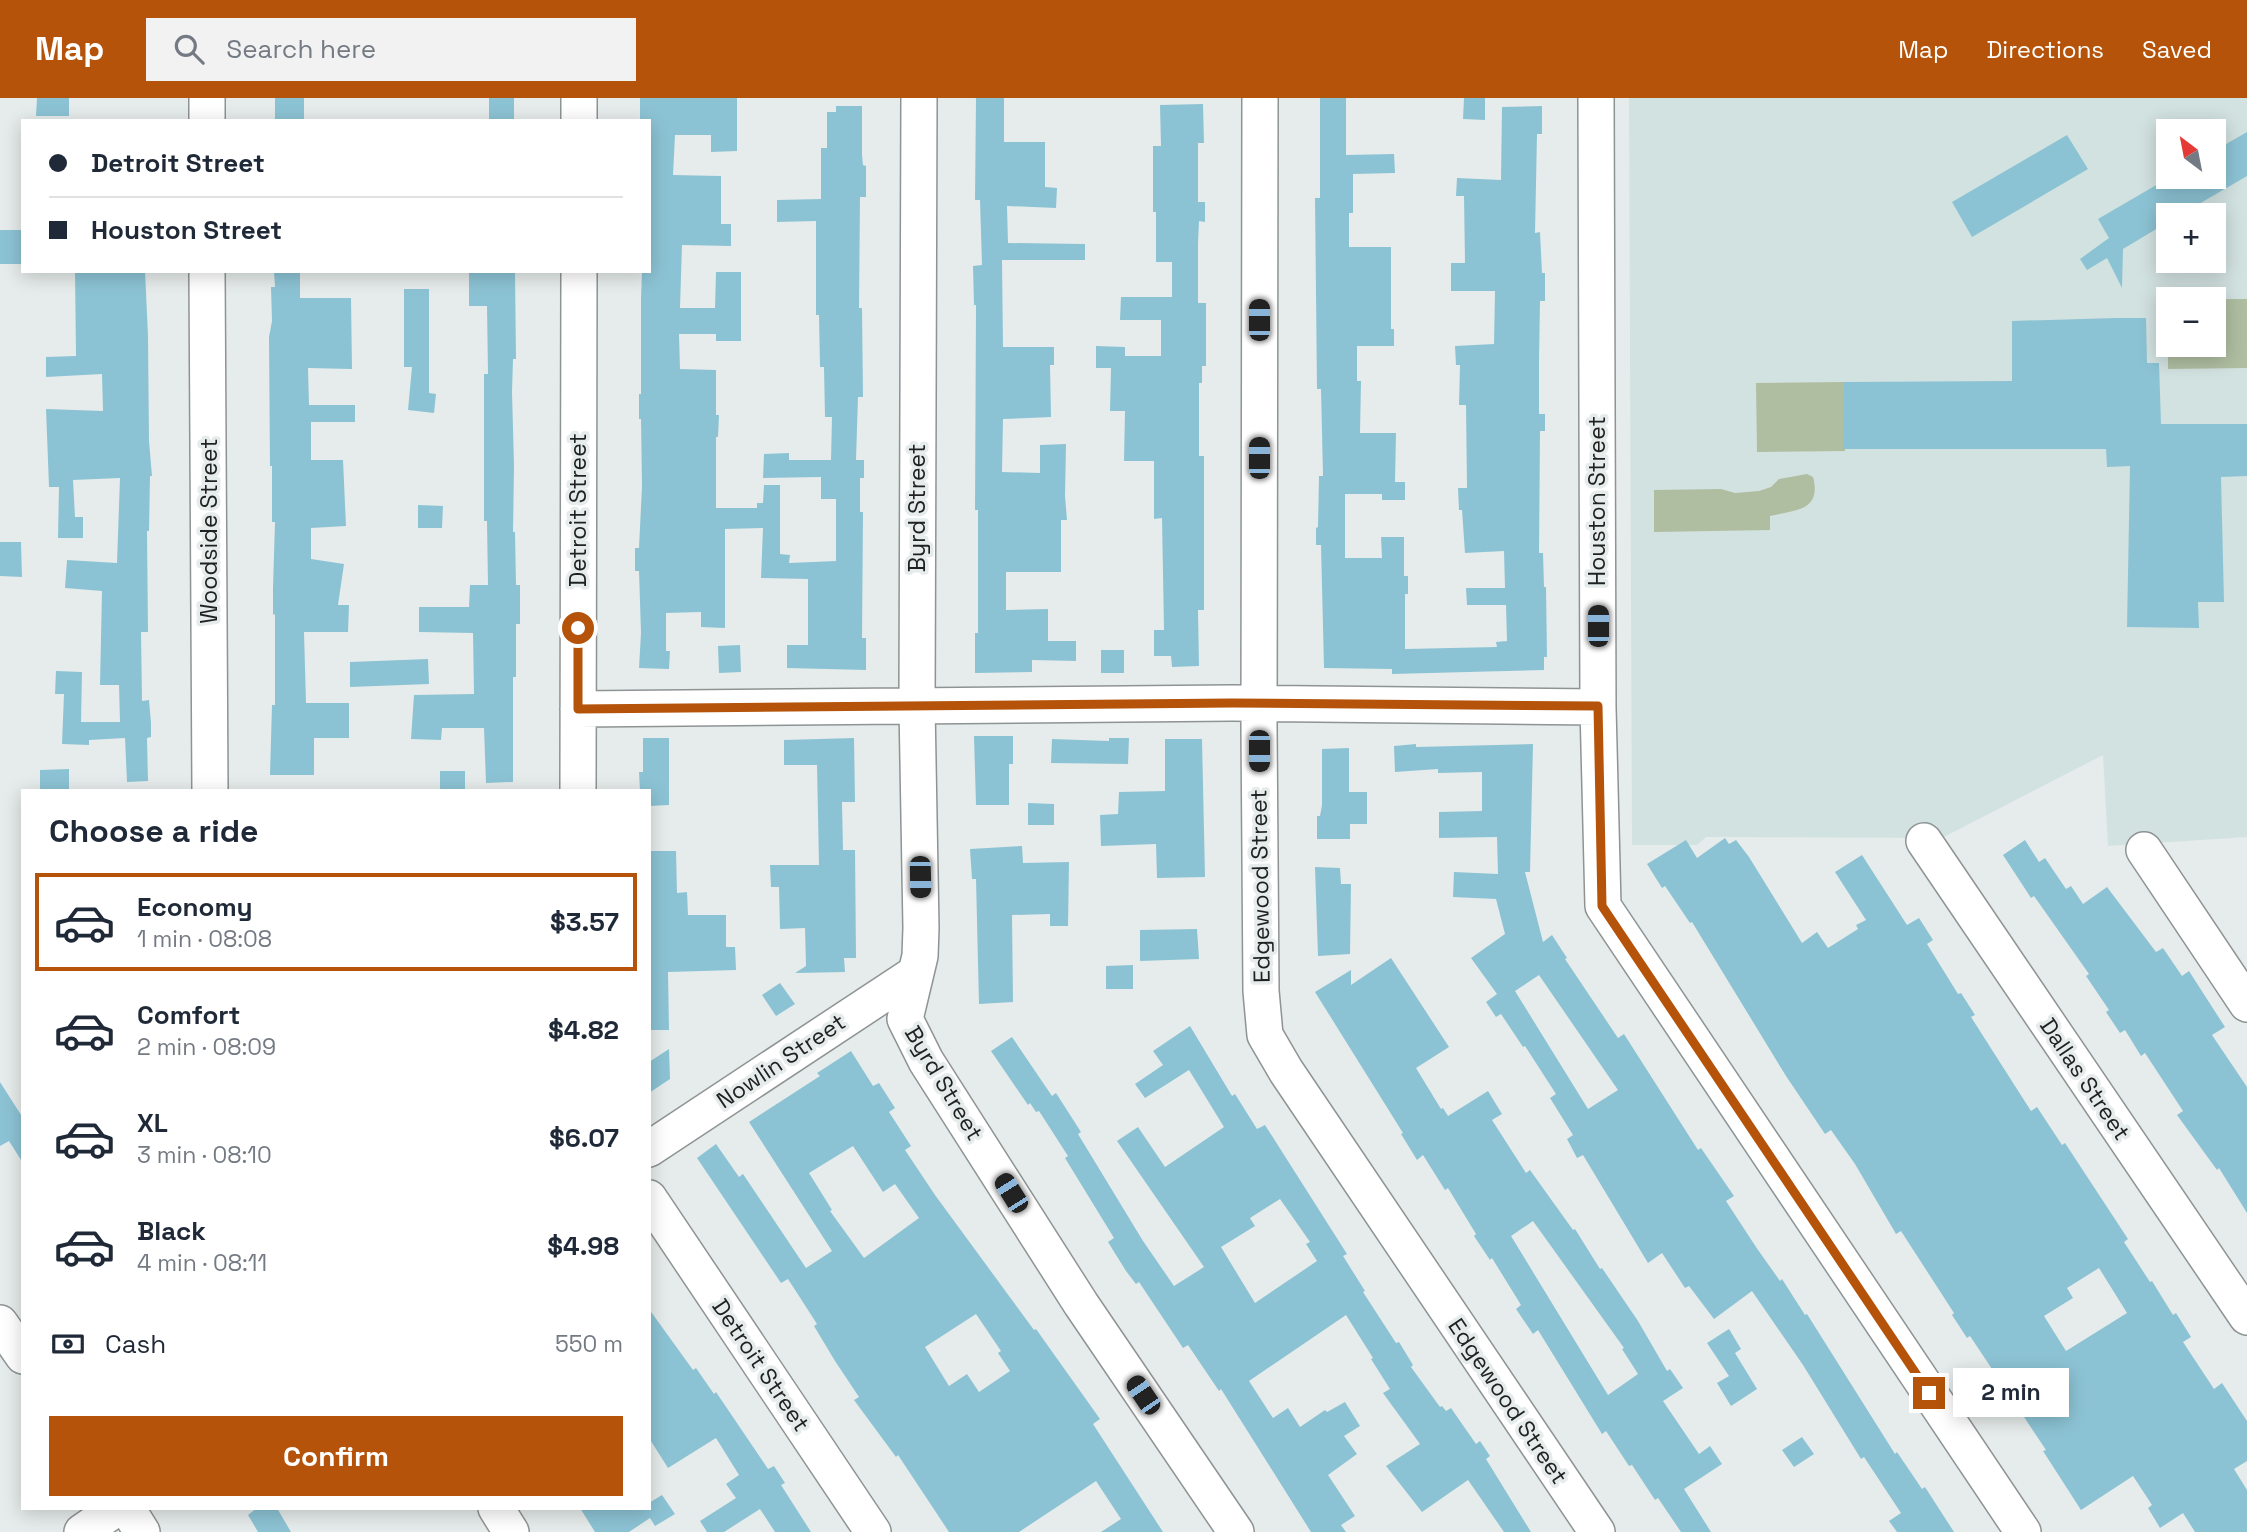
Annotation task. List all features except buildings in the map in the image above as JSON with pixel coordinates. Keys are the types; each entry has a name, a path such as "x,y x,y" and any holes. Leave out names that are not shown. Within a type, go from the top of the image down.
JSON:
{"street":[{"path":"206,119 207,98"},
{"path":"579,98 579,119"},
{"name":"Byrd Street","path":"919,98 917,706 921,928 920,956 905,1019 926,1060 1082,1304 1236,1532"},
{"name":"Edgewood Street","path":"1260,98 1259,703 1261,991 1265,1034 1286,1071 1597,1532"},
{"name":"Houston Street","path":"1596,98 1598,706 1602,906 2023,1532"},
{"name":"Woodside Street","path":"207,273 210,789"},
{"name":"Detroit Street","path":"578,789 579,273"},
{"path":"578,709 1259,703 1598,706"},
{"name":"Dallas Street","path":"1924,841 2247,1317"},
{"path":"2144,850 2247,1004"},
{"name":"Nowlin Street","path":"651,1148 914,974"},
{"name":"Detroit Street","path":"651,1201 873,1532"},
{"path":"0,1323 21,1353"},
{"path":"82,1532 114,1510"},
{"path":"128,1510 142,1532"},
{"path":"497,1510 511,1532"}],"shaded area":[{"path":"1629,98 2247,98 2247,837 2108,846 2103,755 1942,838 1706,837 1697,845 1632,845"}],"green space":[{"path":"2226,299 2247,299 2247,368 2168,369 2168,357 2226,357"},
{"path":"1844,382 1845,451 1757,452 1756,383"},
{"path":"1807,474 1813,477 1814,497 1804,507 1770,516 1770,530 1654,532 1654,490 1721,489 1735,493 1759,491 1771,487 1779,479"}],"route":[{"path":"578,628 578,709 1232,703 1598,706 1602,906 1929,1393"}]}
